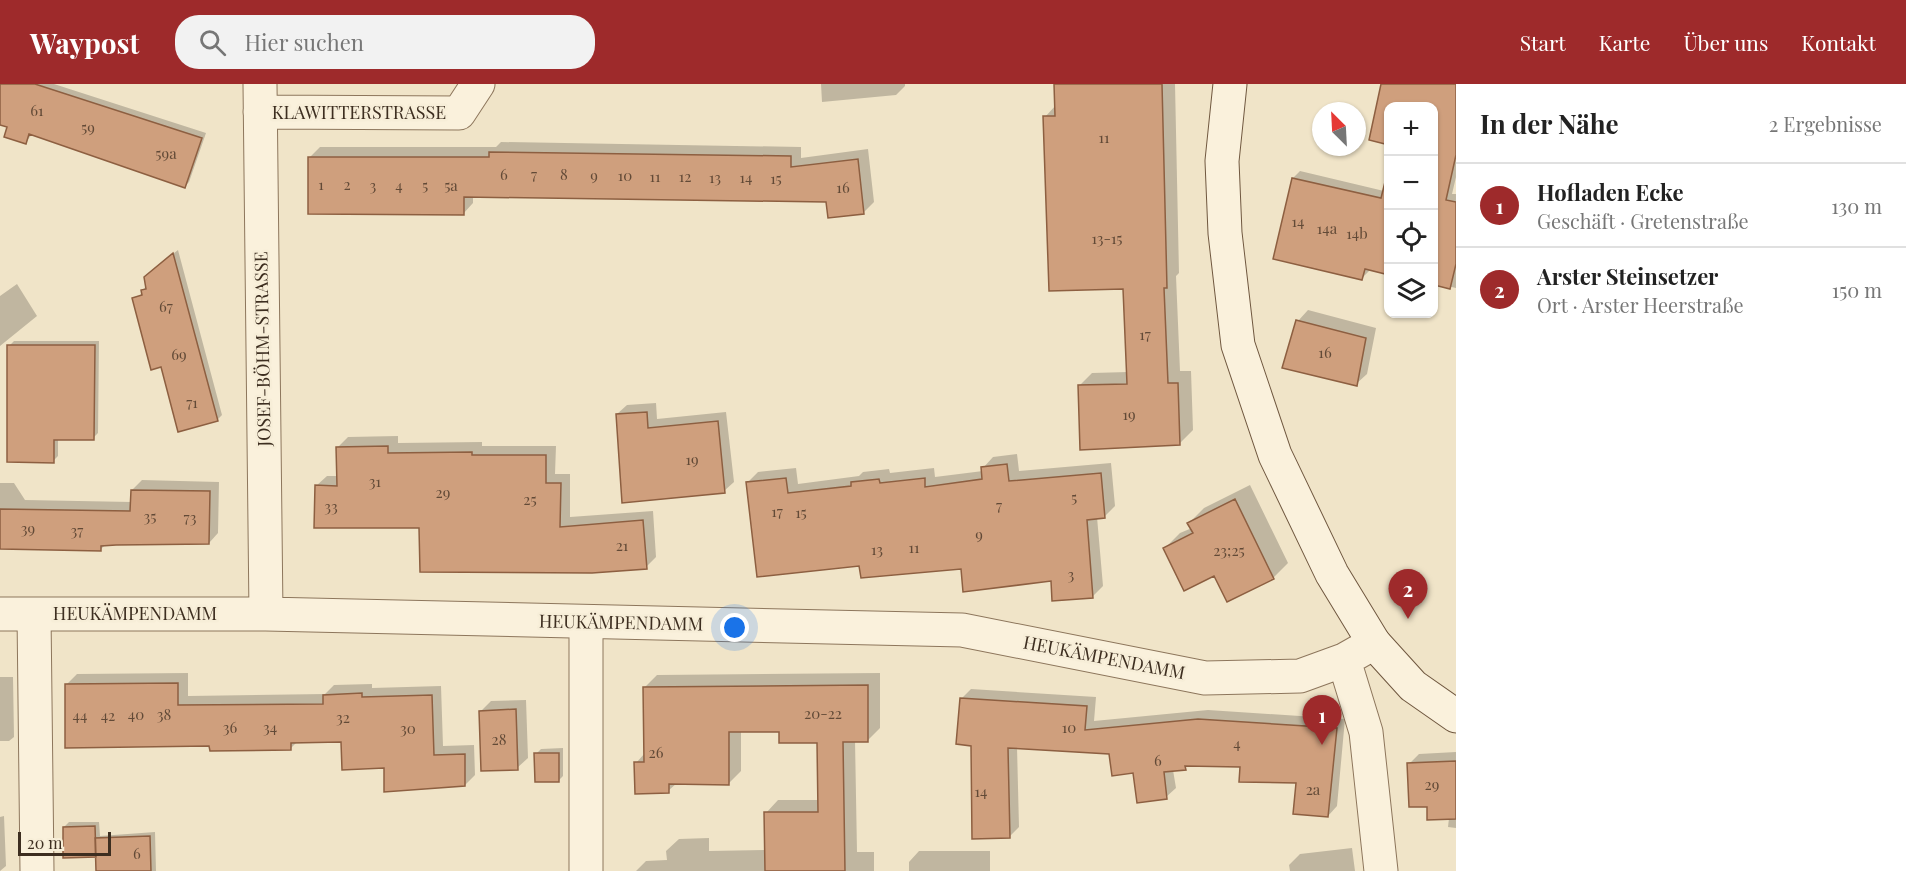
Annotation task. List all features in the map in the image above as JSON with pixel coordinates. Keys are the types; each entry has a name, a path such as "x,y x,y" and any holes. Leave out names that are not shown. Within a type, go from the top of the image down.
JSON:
{"street":[{"name":"KLAWITTERSTRASSE","path":"260,98 459,113 478,84"},
{"path":"1230,84 1222,161 1225,232 1238,345 1275,455 1303,519 1332,574 1374,643 1413,686 1456,716"},
{"name":"JOSEF-BÖHM-STRASSE","path":"260,98 266,614"},
{"name":"HEUKÄMPENDAMM","path":"0,614 266,614 962,630 1205,678 1300,676 1344,660 1374,643"},
{"path":"34,614 37,871"},
{"path":"586,622 586,871"},
{"path":"1344,660 1366,732 1381,871"}],"building":[{"path":"0,84 35,84 202,138 185,188 29,134 26,144 4,137 7,127 0,125"},
{"path":"1054,84 1162,84 1167,288 1164,288 1168,383 1178,383 1180,445 1080,450 1078,385 1127,384 1123,289 1049,291 1043,116 1055,116"},
{"path":"1381,84 1456,84 1456,155 1446,200 1456,202 1456,264 1450,289 1438,286 1438,102 1384,102 1384,144 1369,140"},
{"path":"489,152 791,156 791,167 858,159 864,214 828,218 826,202 464,197 464,215 308,214 308,157 489,157"},
{"path":"1292,178 1381,198 1384,186 1384,274 1365,269 1362,280 1273,259"},
{"path":"173,253 218,421 178,432 161,367 151,370 132,298 142,295 141,290 146,289 144,277"},
{"path":"1296,320 1366,338 1357,386 1282,368"},
{"path":"7,345 95,345 94,440 54,440 54,463 7,462"},
{"path":"647,412 648,428 718,421 725,493 622,503 616,414"},
{"path":"388,446 388,453 472,452 472,455 546,455 546,483 561,483 560,527 643,520 647,569 592,573 420,572 419,528 314,528 315,485 337,486 336,447"},
{"path":"1007,464 1009,481 1101,473 1105,518 1087,520 1093,598 1052,601 1051,581 963,592 961,569 861,578 859,566 757,577 746,482 786,478 788,493 851,486 851,482 879,479 880,483 925,478 925,487 982,479 981,467"},
{"path":"131,490 210,491 209,544 116,545 101,546 101,551 0,549 0,509 130,511"},
{"path":"1235,499 1274,579 1227,602 1214,576 1184,591 1163,548 1193,533 1187,523"},
{"path":"178,683 178,705 323,704 323,695 362,693 362,697 432,695 434,755 465,754 465,786 384,792 384,768 342,770 341,742 291,743 291,750 210,751 209,746 65,748 65,684"},
{"path":"868,685 868,742 843,742 845,871 765,871 764,812 818,812 817,743 779,743 779,732 729,732 729,785 669,784 669,793 635,794 634,762 644,762 643,687"},
{"path":"960,698 1087,706 1085,730 1198,719 1337,728 1328,817 1293,814 1296,783 1239,782 1240,767 1185,766 1186,770 1164,772 1167,799 1137,803 1133,773 1112,776 1109,754 1008,748 1010,838 972,839 971,746 956,744"},
{"path":"516,709 518,770 481,771 479,711"},
{"path":"534,753 559,753 559,782 535,782"},
{"path":"1456,761 1456,819 1427,820 1427,807 1409,807 1407,763"},
{"path":"95,826 96,857 63,858 63,827"},
{"path":"150,836 151,871 96,871 95,838"}],"place":[{"name":"Arster Steinsetzer","path":"1408,619"},
{"name":"Hofladen Ecke","path":"1322,745"}]}
